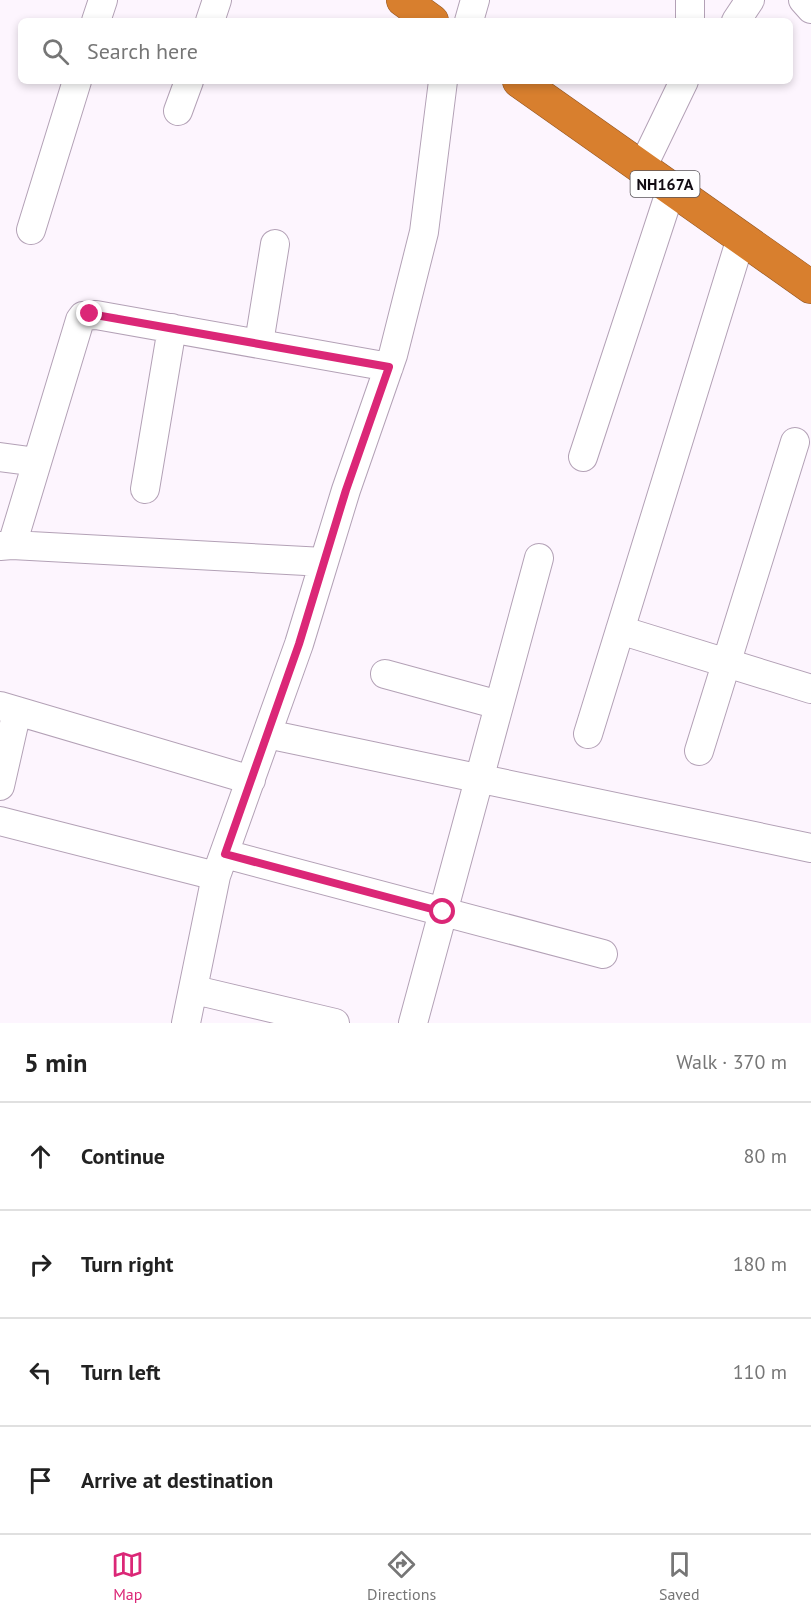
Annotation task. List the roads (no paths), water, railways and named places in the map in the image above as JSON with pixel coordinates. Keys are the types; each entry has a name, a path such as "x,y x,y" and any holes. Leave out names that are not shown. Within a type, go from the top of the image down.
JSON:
{"highway":[{"path":"402,0 428,18"},
{"name":"NH167A","path":"523,84 811,287"}],"street":[{"path":"97,18 103,0"},
{"path":"211,18 217,0"},
{"path":"453,18 457,0"},
{"path":"471,18 475,0"},
{"path":"690,0 690,18"},
{"path":"738,18 750,0"},
{"path":"803,0 811,9"},
{"path":"31,230 76,84"},
{"path":"178,111 188,84"},
{"path":"186,1023 221,865 299,644 346,490 389,367 424,232 443,84"},
{"path":"642,168 683,84"},
{"path":"582,457 671,189"},
{"path":"588,734 741,238"},
{"path":"259,343 275,244"},
{"path":"324,562 6,545 37,462 83,316 96,315 389,367"},
{"path":"145,489 172,328"},
{"path":"699,751 795,442"},
{"path":"0,457 37,462"},
{"path":"413,1023 539,558"},
{"path":"620,630 811,689"},
{"path":"385,674 499,705"},
{"path":"0,786 9,709 251,780"},
{"path":"267,734 811,848"},
{"path":"0,822 221,865 443,912 603,954"},
{"path":"195,990 336,1023"}]}
